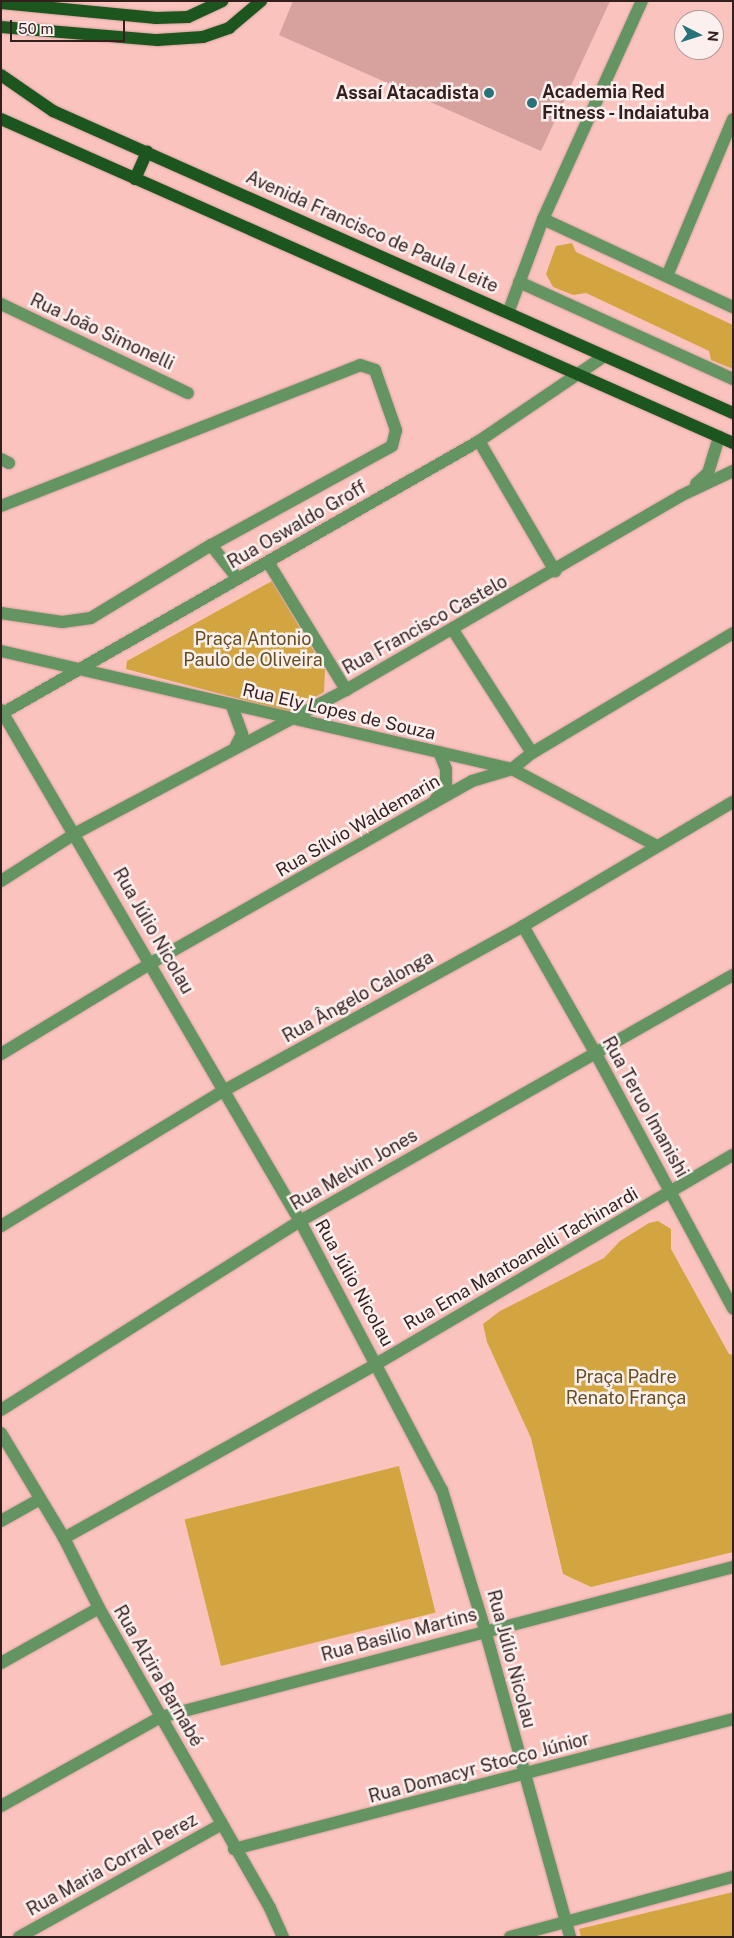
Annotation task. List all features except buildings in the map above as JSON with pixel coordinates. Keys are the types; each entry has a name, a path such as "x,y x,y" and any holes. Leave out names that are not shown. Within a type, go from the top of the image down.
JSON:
{"main road":[{"path":"1,3 156,18 188,17 222,1"},
{"path":"1,27 157,40 203,37 228,28 261,1"},
{"name":"Avenida Francisco de Paula Leite","path":"1,75 53,111 733,413"},
{"path":"1,119 733,443"},
{"path":"135,178 147,152"}],"street":[{"path":"508,312 543,219 642,1"},
{"path":"667,276 733,119"},
{"path":"543,219 733,307"},
{"path":"519,282 733,378"},
{"name":"Rua João Simonelli","path":"1,304 188,392"},
{"name":"Rua Oswaldo Groff","path":"2,712 82,669 479,441 576,374 604,357"},
{"path":"1,506 360,365 370,366 375,370 396,430 392,446 211,545 91,618 62,622 1,613"},
{"name":"Rua Francisco Castelo","path":"680,496 708,473 719,437"},
{"path":"479,441 555,571"},
{"name":"Rua Francisco Castelo","path":"1,881 76,833 236,746 346,690 555,571 680,496 733,471"},
{"path":"211,545 238,579"},
{"path":"268,562 346,690"},
{"path":"453,630 532,753"},
{"name":"Rua Sílvio Waldemarin","path":"1,1054 151,963 472,781 512,769 532,753 733,633"},
{"name":"Rua Ely Lopes de Souza","path":"1,652 82,669 232,706 291,717 512,769 655,845"},
{"path":"232,706 242,734 236,746"},
{"name":"Rua Júlio Nicolau","path":"2,712 76,833 300,1221 378,1363 442,1490 485,1630 570,1937"},
{"path":"433,803 446,785 446,769 439,752"},
{"name":"Rua Ângelo Calonga","path":"1,1226 225,1090 522,926 655,845 733,802"},
{"name":"Rua Teruo Imanishi","path":"522,926 596,1054 733,1308"},
{"name":"Rua Melvin Jones","path":"1,1410 300,1221 733,975"},
{"name":"Rua Ema Mantoanelli Tachinardi","path":"64,1538 378,1363 733,1155"},
{"name":"Rua Alzira Barnabé","path":"1,1432 64,1538 99,1608 222,1824 283,1937"},
{"path":"1,1521 40,1499"},
{"name":"Rua Basilio Martins","path":"1,1806 161,1717 485,1630 733,1567"},
{"path":"1,1663 99,1608"},
{"name":"Rua Domacyr Stocco Júnior","path":"234,1849 524,1775 733,1719"},
{"name":"Rua Maria Corral Perez","path":"19,1937 222,1824"},
{"path":"510,1937 733,1877"}],"green space":[{"path":"572,243 576,252 733,325 733,369 711,360 709,351 586,293 573,295 553,287 546,274 556,246"},
{"name":"Praça Antonio Paulo de Oliveira","path":"272,581 325,670 324,692 289,712 126,669 127,661"},
{"name":"Praça Padre Renato França","path":"658,1221 671,1229 671,1249 729,1354 733,1355 733,1552 591,1587 563,1574 531,1438 487,1342 483,1324 500,1311 604,1258 620,1241 649,1223"},
{"path":"399,1466 436,1613 221,1666 185,1519"},
{"path":"733,1892 733,1937 581,1937 579,1929"}],"place":[{"name":"Assaí Atacadista","path":"489,93"},
{"name":"Academia Red Fitness - Indaiatuba","path":"532,103"}]}
